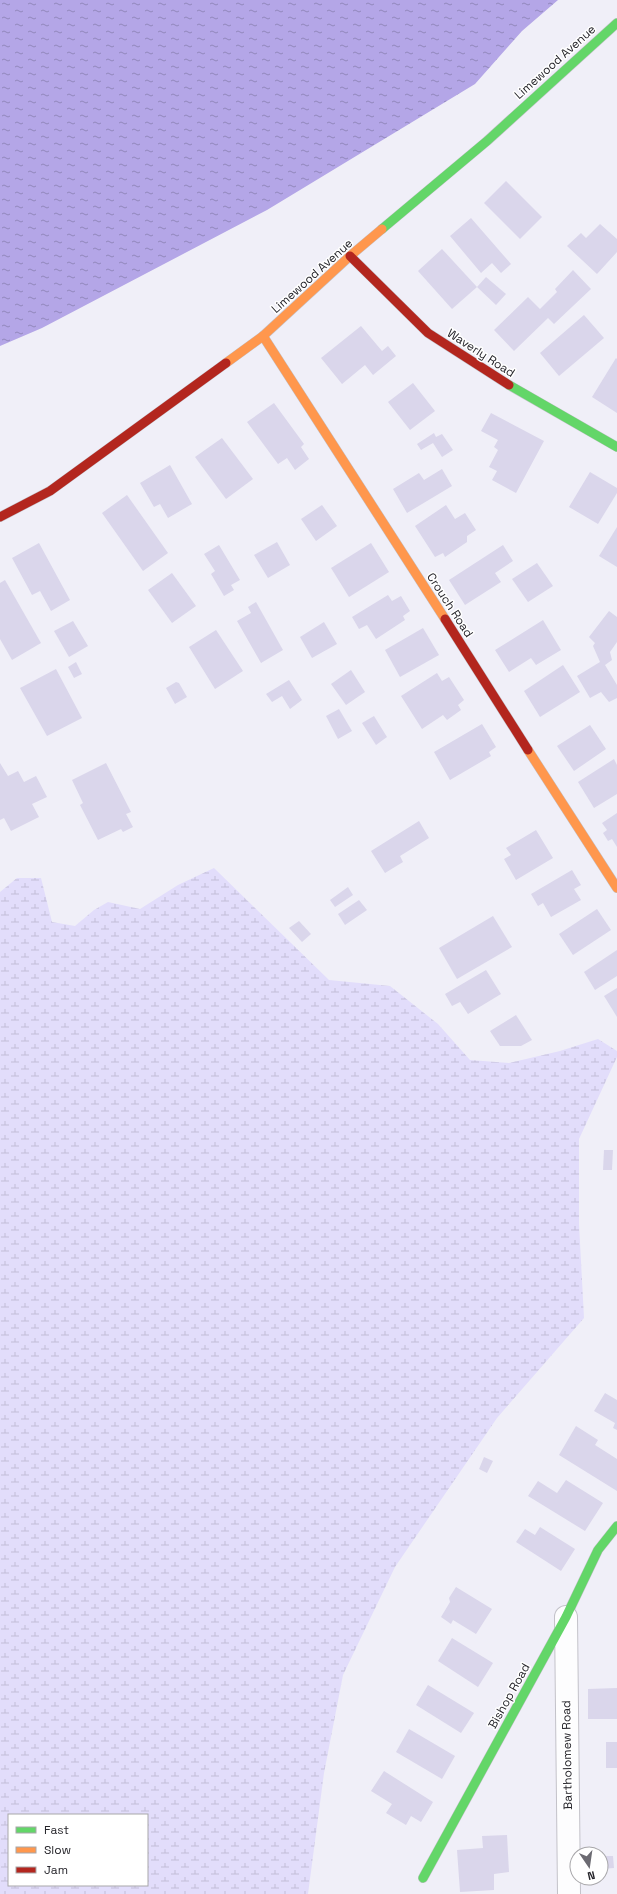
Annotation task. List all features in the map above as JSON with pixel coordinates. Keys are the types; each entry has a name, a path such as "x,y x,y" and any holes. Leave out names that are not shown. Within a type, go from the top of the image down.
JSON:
{"street":[{"name":"Limewood Avenue","path":"0,517 50,491 263,336 350,256 487,141 617,23"},
{"name":"Waverly Road","path":"350,256 428,333 520,392 617,447"},
{"name":"Crouch Road","path":"263,336 617,888"},
{"name":"Bishop Road","path":"423,1878 566,1617 598,1550 617,1526"},
{"name":"Bartholomew Road","path":"566,1617 569,1894"}],"green space":[{"path":"214,868 329,980 390,986 438,1024 470,1060 509,1063 560,1051 598,1039 617,1051 617,1057 579,1139 579,1224 584,1318 497,1418 395,1567 343,1675 324,1773 308,1894 0,1894 0,892 17,878 41,878 52,922 75,926 94,910 108,902 140,909 178,885"}],"water":[{"path":"0,0 558,0 522,31 475,84 267,210 42,328 0,346"}],"building":[{"path":"506,181 542,217 520,239 484,203"},
{"path":"471,218 511,264 501,273 492,263 481,273 450,236"},
{"path":"600,224 617,239 617,252 597,274 567,246 581,233 586,238"},
{"path":"442,249 477,287 452,309 418,271"},
{"path":"573,270 591,289 554,324 548,318 514,351 494,330 528,297 540,309 557,292 555,289"},
{"path":"486,277 506,294 496,305 477,287"},
{"path":"584,315 604,338 559,376 540,353"},
{"path":"361,326 382,351 388,346 396,356 373,375 365,365 342,384 321,358"},
{"path":"616,358 617,359 617,413 592,397"},
{"path":"413,383 435,411 410,430 388,402"},
{"path":"274,403 304,444 301,447 309,459 295,470 287,458 278,464 247,422"},
{"path":"491,413 544,441 516,493 492,480 497,471 489,467 498,450 494,447 498,440 481,431"},
{"path":"434,433 436,437 442,434 453,450 442,457 433,443 421,450 417,444"},
{"path":"222,438 253,479 226,499 195,457"},
{"path":"170,465 192,504 168,518 160,504 154,507 140,483"},
{"path":"442,469 452,486 407,513 393,489 419,473 424,480"},
{"path":"590,472 617,488 617,493 598,524 569,507"},
{"path":"127,495 168,553 143,571 102,513"},
{"path":"322,505 337,526 316,541 301,519"},
{"path":"446,505 455,519 465,513 476,530 467,536 467,542 445,557 443,553 435,557 415,526"},
{"path":"617,527 617,567 599,556"},
{"path":"277,542 290,565 268,578 254,555"},
{"path":"39,543 70,600 51,611 40,591 32,595 12,558"},
{"path":"371,543 389,572 349,597 331,568"},
{"path":"219,545 240,580 231,585 234,590 224,596 211,574 215,571 204,554"},
{"path":"503,545 513,561 495,573 501,582 465,605 449,580"},
{"path":"537,563 553,586 528,602 512,579"},
{"path":"172,573 196,606 172,623 148,590"},
{"path":"5,580 41,643 12,660 0,639 0,583"},
{"path":"388,595 392,601 401,596 410,611 403,616 405,620 376,639 367,625 359,629 352,617"},
{"path":"256,602 283,650 261,663 237,621 251,613 248,607"},
{"path":"609,611 617,617 617,642 610,652 612,660 605,665 617,685 617,698 609,702 601,692 590,698 577,676 600,662 593,646 595,643 589,637"},
{"path":"543,620 561,650 536,665 531,658 509,672 495,650"},
{"path":"73,621 88,646 69,657 54,631"},
{"path":"324,622 337,644 312,658 300,637"},
{"path":"423,628 439,655 400,677 385,650"},
{"path":"216,630 243,671 215,689 189,647"},
{"path":"76,662 82,674 74,678 68,667"},
{"path":"563,665 580,692 540,717 524,691"},
{"path":"56,669 82,718 47,736 20,688"},
{"path":"351,670 365,692 346,705 331,684"},
{"path":"437,673 442,681 449,677 464,700 458,705 461,710 447,720 443,715 422,729 401,696"},
{"path":"289,680 302,700 290,709 282,696 272,702 266,694"},
{"path":"176,682 179,683 187,697 175,704 166,688"},
{"path":"339,709 352,731 338,739 326,716"},
{"path":"374,716 387,737 376,745 362,723"},
{"path":"482,724 496,747 489,752 491,756 450,780 434,752"},
{"path":"590,725 606,749 574,771 557,746"},
{"path":"614,759 617,765 617,794 594,808 578,782"},
{"path":"0,763 8,776 18,771 24,782 36,776 47,797 32,804 39,817 11,831 4,818 0,820"},
{"path":"106,763 131,812 126,814 133,827 123,832 121,829 98,840 80,805 83,803 72,780"},
{"path":"617,813 617,847 612,839 608,841 603,833 607,830 602,823"},
{"path":"419,821 429,838 400,856 403,862 385,873 371,851"},
{"path":"536,830 553,858 516,880 504,859 511,855 506,848"},
{"path":"572,870 581,885 574,889 581,900 551,917 543,903 538,906 531,894"},
{"path":"348,887 353,895 335,907 330,900"},
{"path":"359,900 367,910 345,925 338,914"},
{"path":"597,909 611,930 573,955 559,934"},
{"path":"493,916 512,947 457,979 439,948"},
{"path":"299,921 311,934 302,942 289,928"},
{"path":"617,950 617,976 595,990 584,972"},
{"path":"486,970 501,994 468,1014 460,1002 452,1006 445,994"},
{"path":"617,988 617,1017 604,996"},
{"path":"516,1015 532,1040 521,1046 500,1046 490,1031"},
{"path":"604,1150 613,1150 612,1170 603,1170"},
{"path":"605,1393 617,1400 617,1430 613,1428 615,1423 594,1411"},
{"path":"576,1426 598,1440 595,1445 617,1459 617,1491 559,1455"},
{"path":"484,1457 493,1461 487,1473 479,1469"},
{"path":"566,1480 603,1503 585,1531 528,1496 538,1481 557,1493"},
{"path":"540,1527 575,1549 561,1571 516,1542 525,1529 535,1535"},
{"path":"456,1587 492,1609 476,1634 453,1620 451,1624 441,1617 450,1602 449,1598"},
{"path":"452,1638 493,1663 478,1687 438,1661"},
{"path":"428,1685 474,1713 461,1733 416,1705"},
{"path":"617,1688 617,1719 588,1719 588,1689"},
{"path":"409,1729 455,1756 442,1779 396,1752"},
{"path":"606,1742 617,1742 617,1768 606,1768"},
{"path":"384,1771 433,1802 421,1822 411,1816 406,1825 386,1813 392,1804 371,1791"},
{"path":"507,1835 509,1872 494,1874 494,1890 460,1892 457,1850 483,1848 482,1836"},
{"path":"609,1856 613,1856 614,1868 609,1868"}],"traffic: fast":[{"path":"382,229 487,141 617,23"},
{"path":"509,385 617,447"},
{"path":"423,1878 566,1617 598,1550 617,1526"}],"traffic: slow":[{"path":"226,363 263,336 350,256 382,229"},
{"path":"263,336 445,619"},
{"path":"528,750 617,888"}],"traffic: jam":[{"path":"350,256 428,333 509,385"},
{"path":"0,517 50,491 226,363"},
{"path":"445,619 528,750"}]}
